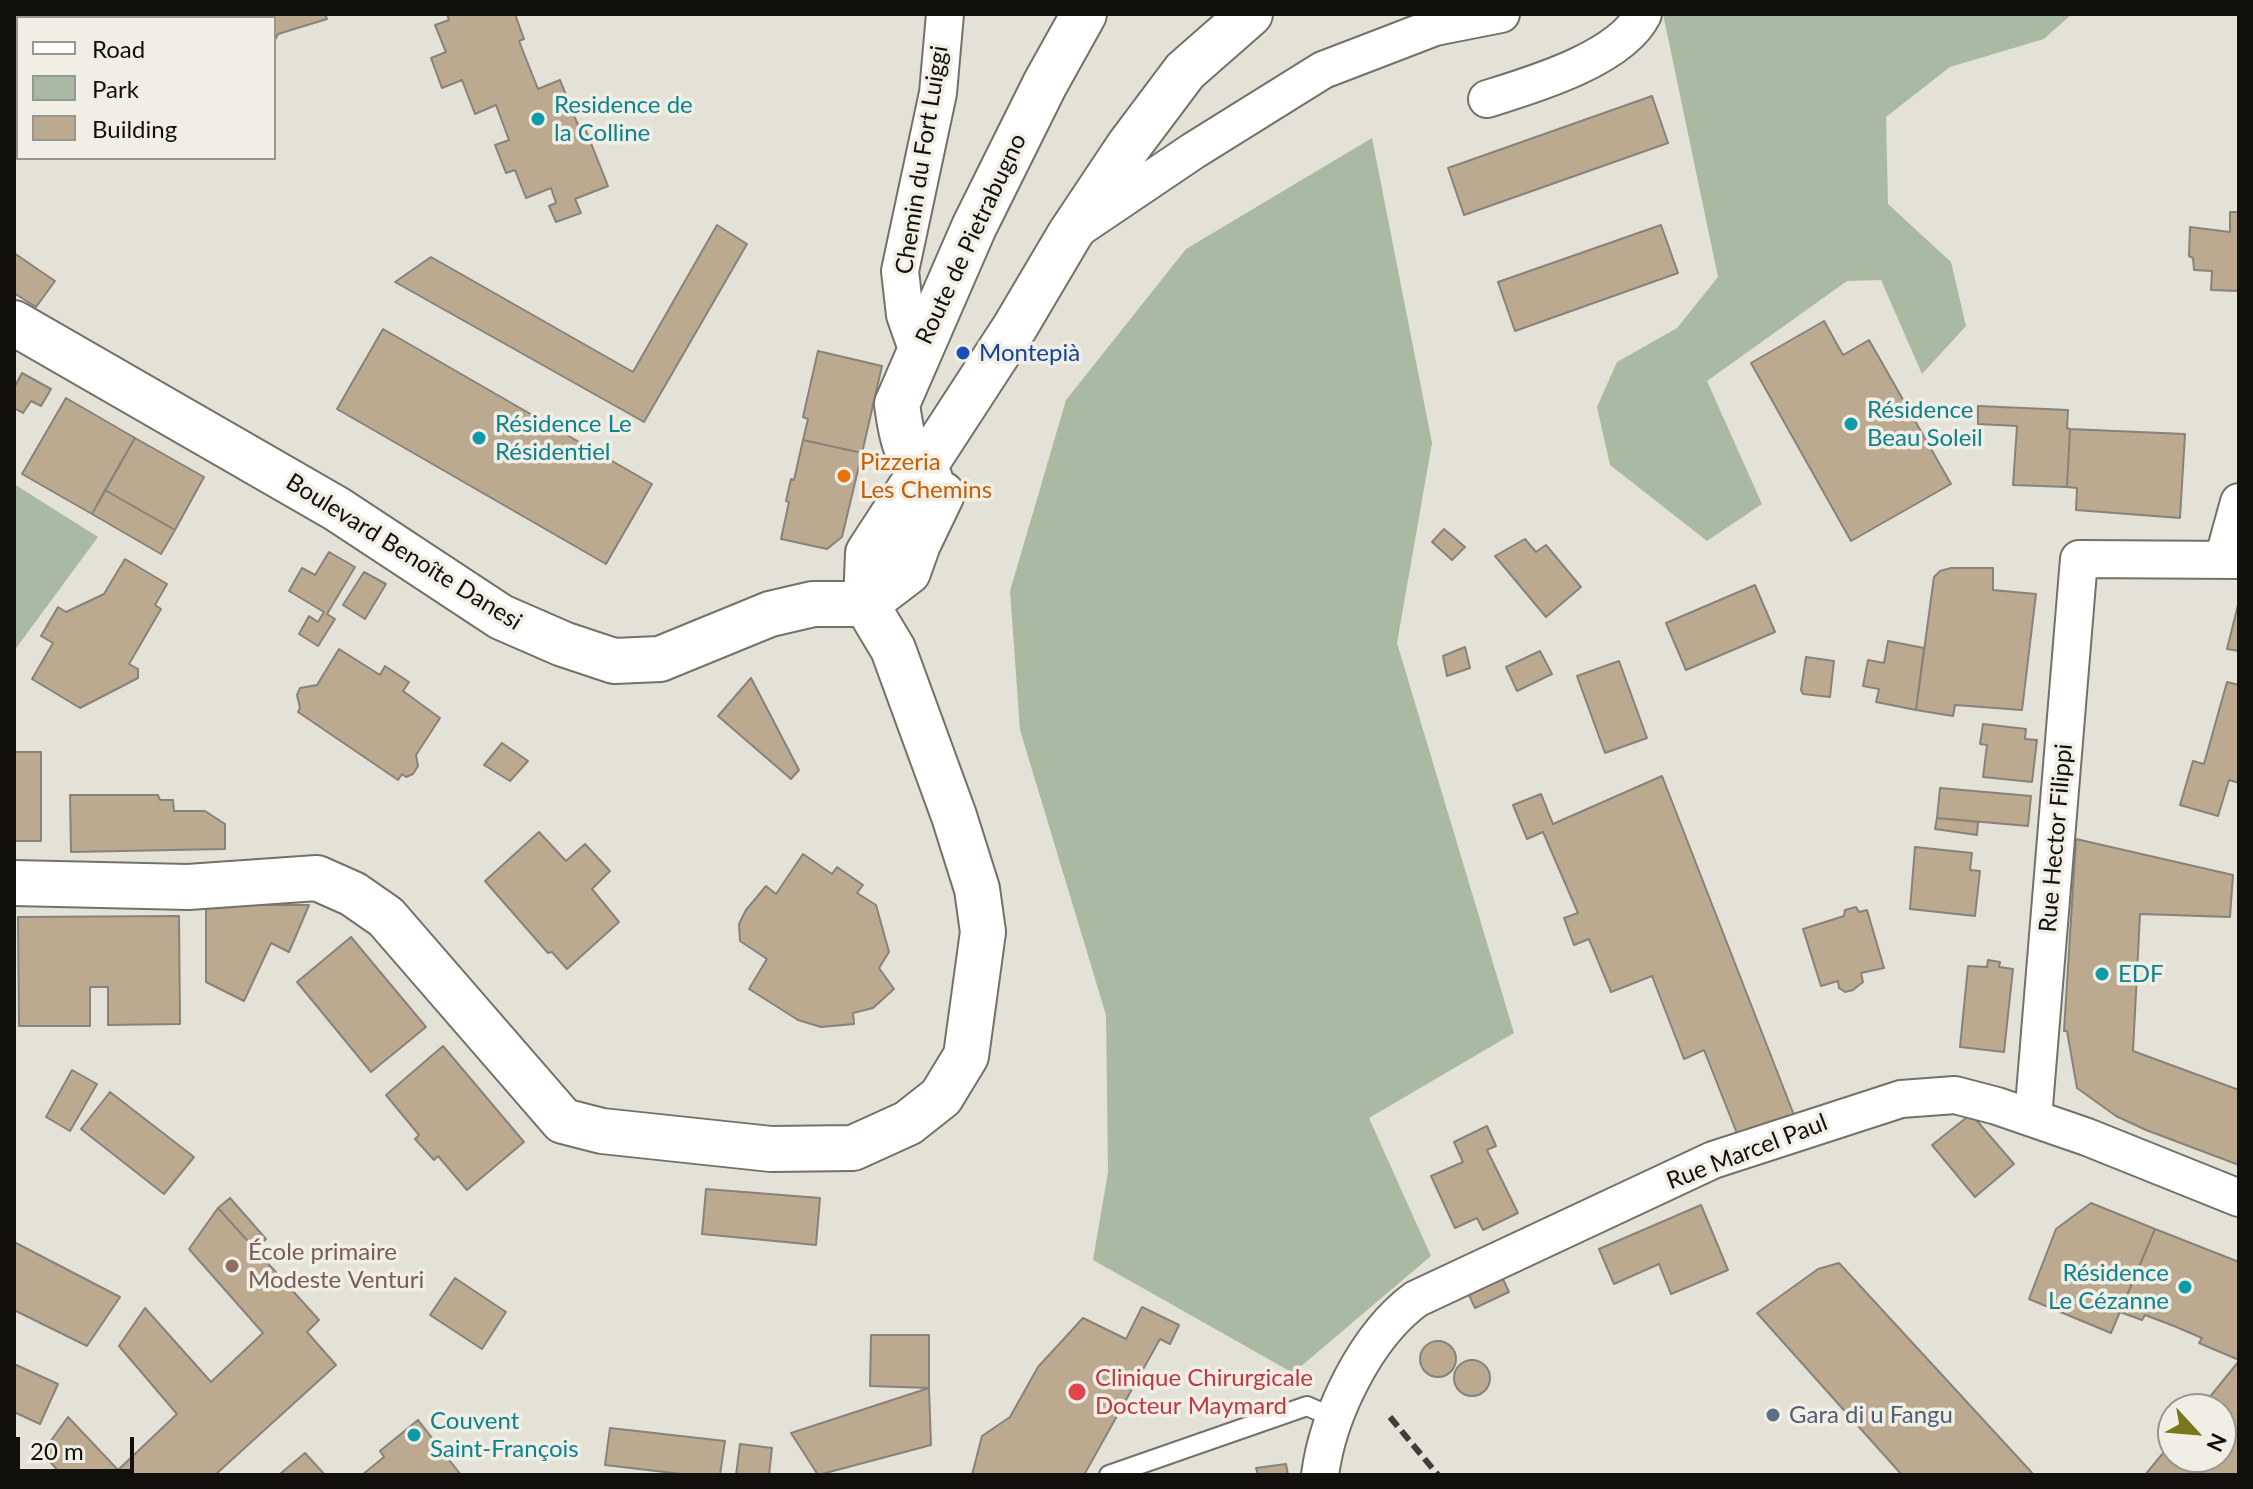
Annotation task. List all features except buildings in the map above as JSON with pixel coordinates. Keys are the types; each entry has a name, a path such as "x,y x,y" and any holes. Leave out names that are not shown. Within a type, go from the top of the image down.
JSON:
{"main road":[{"name":"Route de Pietrabugno","path":"930,519 930,479 912,462 900,428 897,404 974,227 1045,84 1084,14"},
{"path":"14,883 188,887 317,878 353,894 386,917 563,1121 602,1131 771,1149 853,1148 908,1123 941,1097 966,1056 983,932 977,889 919,718 893,649 866,604 868,553 1015,327 1070,234 1151,117 1185,71 1250,14"},
{"name":"Boulevard Benoîte Danesi","path":"14,323 337,509 501,617 563,644 614,661 660,659 784,611 813,604 866,604"},
{"path":"866,604 908,572 930,519 981,419 1015,327"}],"street":[{"name":"Chemin du Fort Luiggi","path":"918,352 905,315 900,271 938,93 945,14"},
{"path":"1070,234 1193,151 1323,70 1435,27 1501,14"},
{"path":"1487,99 1547,81 1607,50 1639,22 1643,14"},
{"path":"1151,117 1193,151"},
{"path":"2231,560 2239,502"},
{"name":"Rue Hector Filippi","path":"2033,1118 2079,559 2231,560"},
{"name":"Rue Marcel Paul","path":"1320,1475 1334,1418 1375,1340 1416,1299 1713,1160 1901,1099 1955,1095 2033,1118 2239,1198"}],"lane":[{"path":"1109,1475 1307,1406 1334,1418"}],"green space":[{"path":"1663,14 2072,14 2044,39 1950,67 1886,117 1888,204 1951,262 1966,326 1922,374 1881,280 1847,281 1707,381 1762,504 1707,541 1610,465 1597,407 1617,362 1677,328 1718,277"},
{"path":"1372,138 1432,443 1397,643 1514,1033 1369,1118 1431,1256 1293,1373 1093,1260 1108,1172 1106,1015 1020,730 1010,591 1066,400 1186,249"},
{"path":"14,484 98,537 14,651"}],"railway":[{"path":"1390,1417 1438,1475"}],"place":[{"name":"Residence de la Colline","path":"538,119"},
{"name":"Montepià","path":"963,353"},
{"name":"Résidence Beau Soleil","path":"1851,424"},
{"name":"Résidence Le Résidentiel","path":"479,438"},
{"name":"Pizzeria Les Chemins","path":"844,476"},
{"name":"EDF","path":"2102,974"},
{"name":"École primaire Modeste Venturi","path":"232,1266"},
{"name":"Résidence Le Cézanne","path":"2185,1287"},
{"name":"Clinique Chirurgicale Docteur Maymard","path":"1077,1392"},
{"name":"Gara di u Fangu","path":"1773,1415"},
{"name":"Couvent Saint-François","path":"414,1435"}]}
